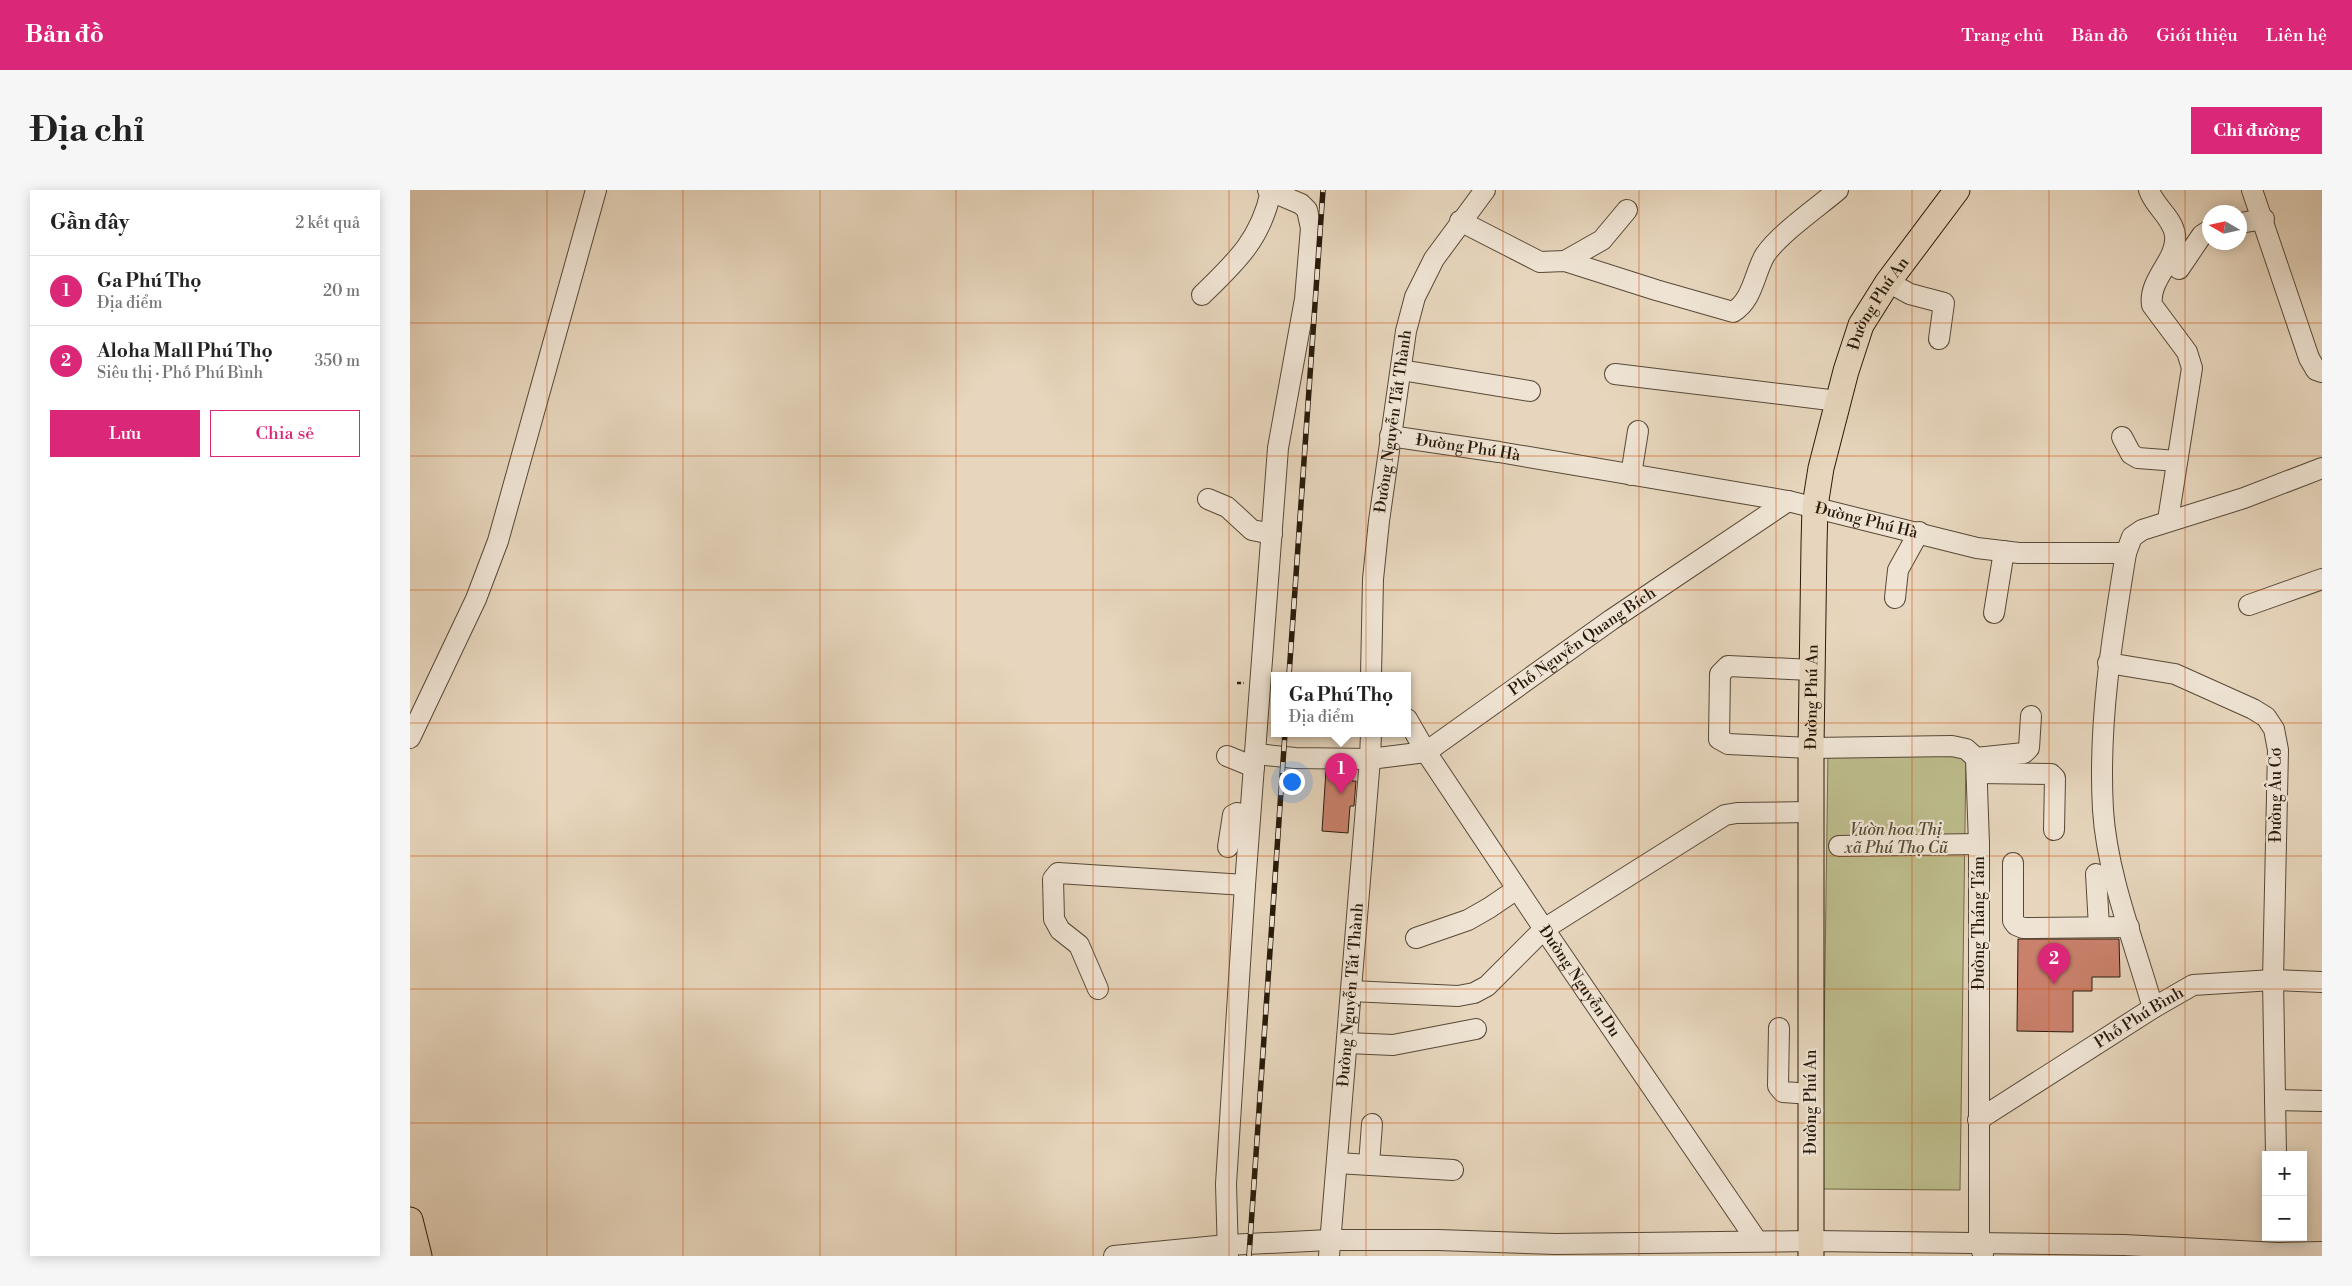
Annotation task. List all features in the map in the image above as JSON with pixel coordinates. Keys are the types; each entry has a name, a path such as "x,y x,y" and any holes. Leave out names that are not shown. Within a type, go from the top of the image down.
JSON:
{"main road":[{"name":"Đường Phú An","path":"1811,1248 1811,748 1815,506 1820,468 1861,325 1888,282 1957,190"},
{"path":"410,1220 419,1256"}],"street":[{"path":"410,738 476,599 498,541 596,190"},
{"name":"Đường Nguyễn Tất Thành","path":"1371,666 1373,579 1390,436 1406,331 1415,297 1434,259 1460,221 1485,190"},
{"path":"1460,221 1528,258 1540,262 1565,260 1656,290 1733,312 1741,307 1753,287 1765,256 1775,244 1838,190"},
{"path":"2149,190 2175,233 2174,248 2154,288 2152,305 2187,352 2191,361 2168,520"},
{"path":"2252,190 2264,219 2310,358 2316,370 2322,372"},
{"path":"1202,295 1231,267 1248,247 1266,216 1269,191 1302,204 1307,210 1311,228 1305,299 1278,448 1245,885 1226,1184 1228,1251"},
{"path":"1565,260 1602,240 1627,210"},
{"path":"2247,222 2264,219"},
{"path":"2178,269 2202,235"},
{"path":"1888,282 1910,294 1944,303 1939,339"},
{"path":"1401,370 1530,391"},
{"path":"1616,374 1838,400"},
{"path":"1631,475 1638,430"},
{"name":"Đường Phú Hà","path":"1390,436 1499,452 1815,506 1977,548 2019,553 2126,553"},
{"path":"2122,437 2131,454 2138,458 2177,461"},
{"path":"2153,1008 2109,853 2103,810 2102,747 2108,663 2126,553 2132,537 2142,530 2168,520 2244,498 2322,468"},
{"path":"1208,499 1227,507 1252,530 1272,534"},
{"name":"Phố Nguyễn Quang Bích","path":"1227,756 1255,760 1295,758 1370,759 1426,752 1611,620 1788,501"},
{"path":"1895,598 1898,570 1920,532"},
{"path":"1994,613 2004,551"},
{"path":"2249,605 2322,579"},
{"name":"Đường Âu Cơ","path":"2108,663 2175,674 2191,680 2253,709 2266,717 2274,729 2278,750 2273,980 2276,1151"},
{"path":"1812,670 1728,666 1722,670 1720,674 1718,738 1728,744 1811,748 1952,746 1966,749 1977,765 2051,774 2055,778 2054,830"},
{"path":"1977,765 2024,753 2029,748 2031,716"},
{"name":"Đường Nguyễn Du","path":"1411,726 1426,752 1517,889 1757,1241"},
{"name":"Đường Nguyễn Tất Thành","path":"1329,1248 1370,759 1370,737"},
{"name":"Đường Tháng Tám","path":"1977,765 1979,844 1978,1120 1981,1250"},
{"path":"1351,991 1458,996 1474,993 1487,986 1544,929 1725,816 1737,813 1811,812"},
{"path":"1228,846 1233,815 1237,813 1250,816"},
{"path":"1839,846 1979,844"},
{"path":"2013,863 2013,921 2016,926 2023,928 2129,927"},
{"path":"1098,989 1079,945 1060,930 1054,919 1053,879 1058,873 1245,885"},
{"path":"2096,874 2099,927"},
{"path":"1416,938 1468,920 1517,889"},
{"name":"Phố Phú Bình","path":"1978,1120 2153,1008 2193,985 2273,980 2322,982"},
{"path":"1779,1028 1778,1086 1783,1092 1811,1094"},
{"path":"1347,1043 1393,1044 1476,1029"},
{"path":"2275,1100 2322,1101"},
{"path":"1369,1164 1372,1124"},
{"path":"1337,1162 1454,1170"},
{"path":"1114,1256 1329,1248 1438,1240 1556,1244 1757,1241 1811,1248 1981,1250 2124,1245 2322,1252"}],"green space":[{"name":"Vườn hoa Thị xã Phú Thọ Cũ","path":"1828,752 1966,754 1960,1190 1822,1189"}],"building":[{"path":"1326,770 1352,771 1352,781 1356,781 1354,806 1350,806 1348,833 1322,831"},
{"path":"2018,939 2119,939 2120,977 2092,977 2092,991 2073,991 2073,1032 2017,1031"}],"railway":[{"path":"1289,672 1323,190"},
{"path":"1249,1256 1285,737"}],"place":[{"name":"Ga Phú Thọ","path":"1341,794"},
{"name":"Aloha Mall Phú Thọ","path":"2054,984"}]}
